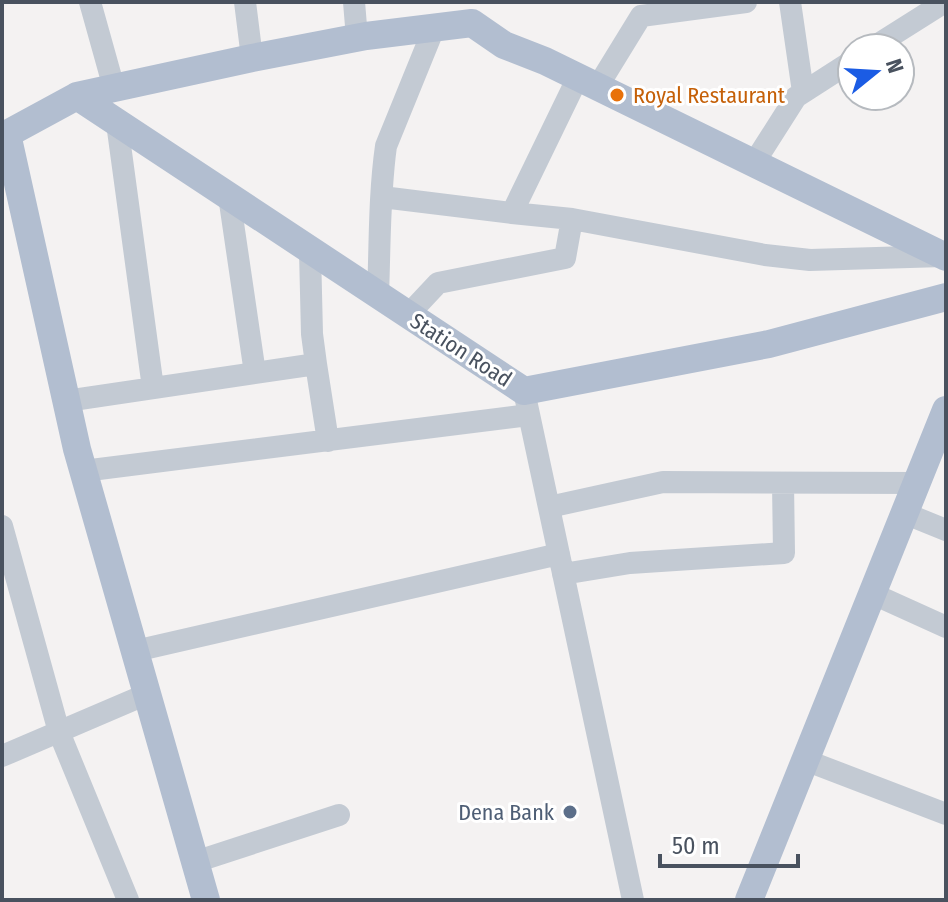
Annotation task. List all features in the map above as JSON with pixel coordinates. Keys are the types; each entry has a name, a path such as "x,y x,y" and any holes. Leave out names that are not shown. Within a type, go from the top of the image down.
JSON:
{"main road":[{"path":"206,900 83,471 9,180 4,133 77,96 357,38 472,23 504,45 588,81 944,256"},
{"name":"Station Road","path":"77,96 408,315 526,403 946,297"},
{"path":"749,900 946,410"}],"street":[{"path":"90,2 114,88"},
{"path":"245,2 252,58"},
{"path":"354,2 357,38"},
{"path":"512,213 588,81 641,16 695,6 746,2"},
{"path":"790,2 803,92"},
{"path":"897,32 945,2"},
{"path":"378,295 386,146 434,28"},
{"path":"754,163 796,97 836,71"},
{"path":"117,123 153,388"},
{"path":"229,196 255,373"},
{"path":"382,197 572,219 765,255 810,260 944,256"},
{"path":"408,315 438,283 565,258 572,219"},
{"path":"310,251 312,334 328,441"},
{"path":"66,401 316,364"},
{"path":"83,471 328,441 526,403 633,900"},
{"path":"549,507 663,482 916,483"},
{"path":"135,651 561,564 630,563 784,553 783,483"},
{"path":"904,513 946,530"},
{"path":"2,526 59,732 128,900"},
{"path":"871,593 946,627"},
{"path":"2,756 147,694"},
{"path":"805,760 946,814"},
{"path":"195,862 339,815"}],"place":[{"name":"Royal Restaurant","path":"617,95"},
{"name":"Dena Bank","path":"570,812"}]}
